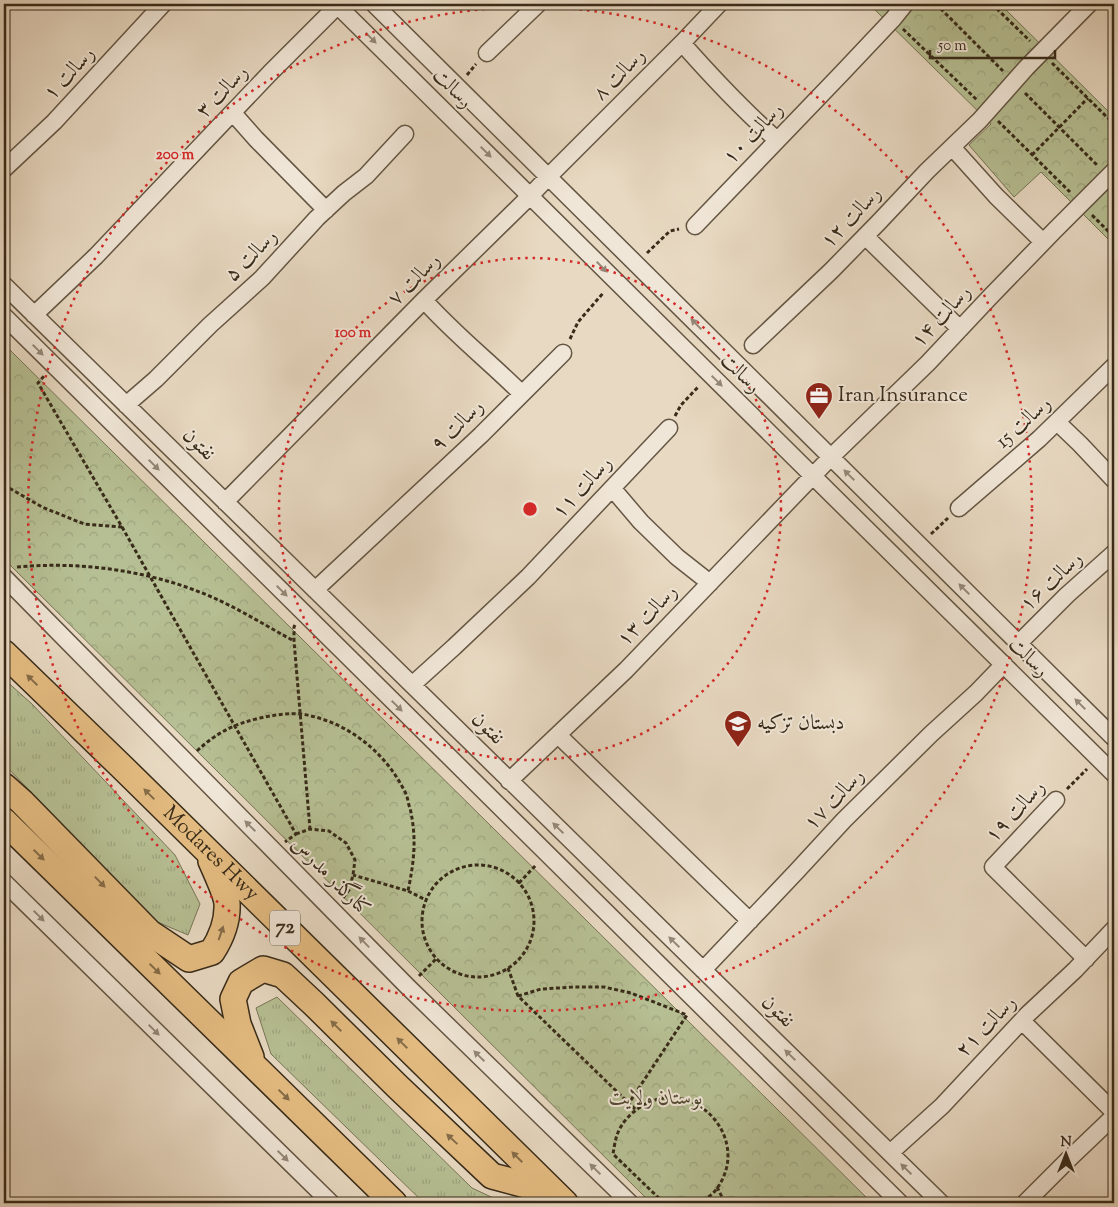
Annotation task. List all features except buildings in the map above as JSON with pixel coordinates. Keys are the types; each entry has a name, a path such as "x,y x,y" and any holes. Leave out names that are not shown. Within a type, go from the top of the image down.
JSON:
{"highway":[{"name":"Modares Hwy","path":"4,653 559,1198"},
{"path":"4,786 150,933 189,958 212,952 219,940 225,922 227,901 208,852"},
{"path":"4,821 394,1203"},
{"path":"255,1067 238,1024 233,999 241,982 263,969 282,975 289,981 398,1088 492,1176 559,1198"}],"street":[{"name":"رسالت ۱","path":"4,169 54,122 163,4"},
{"name":"رسالت","path":"374,4 1114,738"},
{"path":"487,53 538,4"},
{"name":"رسالت ۸","path":"530,196 719,4"},
{"name":"رسالت ۱۰","path":"695,226 893,19 905,4"},
{"name":"رسالت ۱۲","path":"753,345 980,120 1027,67 1089,4"},
{"name":"رسالت","path":"337,5 1114,774"},
{"name":"رسالت ۳","path":"34,315 96,256 337,5"},
{"path":"388,56 408,37"},
{"path":"682,43 751,117 777,140"},
{"path":"233,113 326,210"},
{"name":"رسالت ۵","path":"126,405 262,278 326,210 366,176 405,134"},
{"path":"952,147 996,196 1043,242"},
{"name":"رسالت ۱۴","path":"813,476 928,363 1043,242 1114,171"},
{"name":"رسالت ۷","path":"225,502 424,300 530,196"},
{"path":"865,236 960,329"},
{"name":"نفتون","path":"4,285 941,1203"},
{"path":"424,300 440,318 522,394"},
{"path":"4,316 900,1203"},
{"name":"رسالت ۹","path":"315,590 480,436 563,353"},
{"name":"رسالت 15","path":"959,508 1039,439 1114,366"},
{"path":"1057,422 1114,480"},
{"name":"رسالت ۱۱","path":"412,685 454,648 528,577 669,428"},
{"name":"رسالت ۱۳","path":"510,781 626,670 813,476"},
{"path":"612,488 641,522 677,557 710,582"},
{"path":"255,565 273,549"},
{"name":"رسالت ۱۶","path":"1019,643 1067,595 1114,554"},
{"name":"کنارگذر مدرس","path":"8,573 186,761 408,987 630,1203"},
{"name":"رسالت ۱۷","path":"703,970 844,820 1004,664"},
{"path":"1031,691 1048,673"},
{"path":"558,735 750,921"},
{"name":"رسالت ۱۹","path":"1056,800 993,868 1086,958"},
{"path":"581,888 599,868"},
{"path":"4,882 331,1203"},
{"name":"رسالت ۲۱","path":"890,1153 942,1106 1022,1021 1114,929"},
{"path":"1022,1021 1114,1112"},
{"path":"1025,1203 1114,1116"}],"path":[{"path":"456,86 487,53"},
{"path":"1032,155 1088,98"},
{"path":"636,264 670,231 695,226"},
{"path":"563,353 578,322 615,280"},
{"path":"54,365 38,383 151,577 296,834"},
{"path":"669,428 681,405 710,374"},
{"path":"4,486 42,507 84,524 122,527"},
{"path":"919,545 959,508"},
{"path":"8,573 29,566 82,566 124,571 171,581 215,598 294,641"},
{"path":"306,615 294,626 294,641 310,829"},
{"path":"186,761 224,730 235,725 276,715 300,714 322,719 349,730 372,747 388,765 406,795 413,823 415,851 408,891"},
{"name":"رسالت ۱۹","path":"1056,800 1098,758"},
{"path":"275,852 296,834 310,829 329,831 346,843 354,860 353,875 349,890 334,911"},
{"path":"519,883 547,854"},
{"path":"466,866 485,866 504,871 519,883 530,900 534,918 532,938 522,955 508,968 490,976 470,976 452,970 436,959 426,942 422,924 426,900 433,887 448,874 466,866"},
{"path":"353,875 408,891 426,900"},
{"path":"408,987 436,959"},
{"path":"508,968 518,996 636,1110"},
{"path":"518,996 541,990 604,987 631,993 687,1015 629,1103"},
{"path":"664,1203 613,1154 617,1135 627,1118 642,1105 661,1098 681,1099 700,1106 715,1118 724,1135 728,1155 724,1175 714,1192 700,1203"},
{"path":"717,1187 725,1203"}],"green space":[{"path":"869,4 1000,4 1114,117 1114,245 1041,172 1014,197 969,145 991,124"},
{"name":"بوستان ولایت","path":"4,344 872,1203 651,1203 4,559"},
{"path":"4,679 32,704 175,855 200,904 188,935 155,921 4,764"},
{"path":"277,997 472,1188 504,1203 424,1203 271,1054 256,1008"}],"place":[{"name":"Iran Insurance","path":"819,420"},
{"name":"دبستان تزکیه","path":"738,748"}]}
